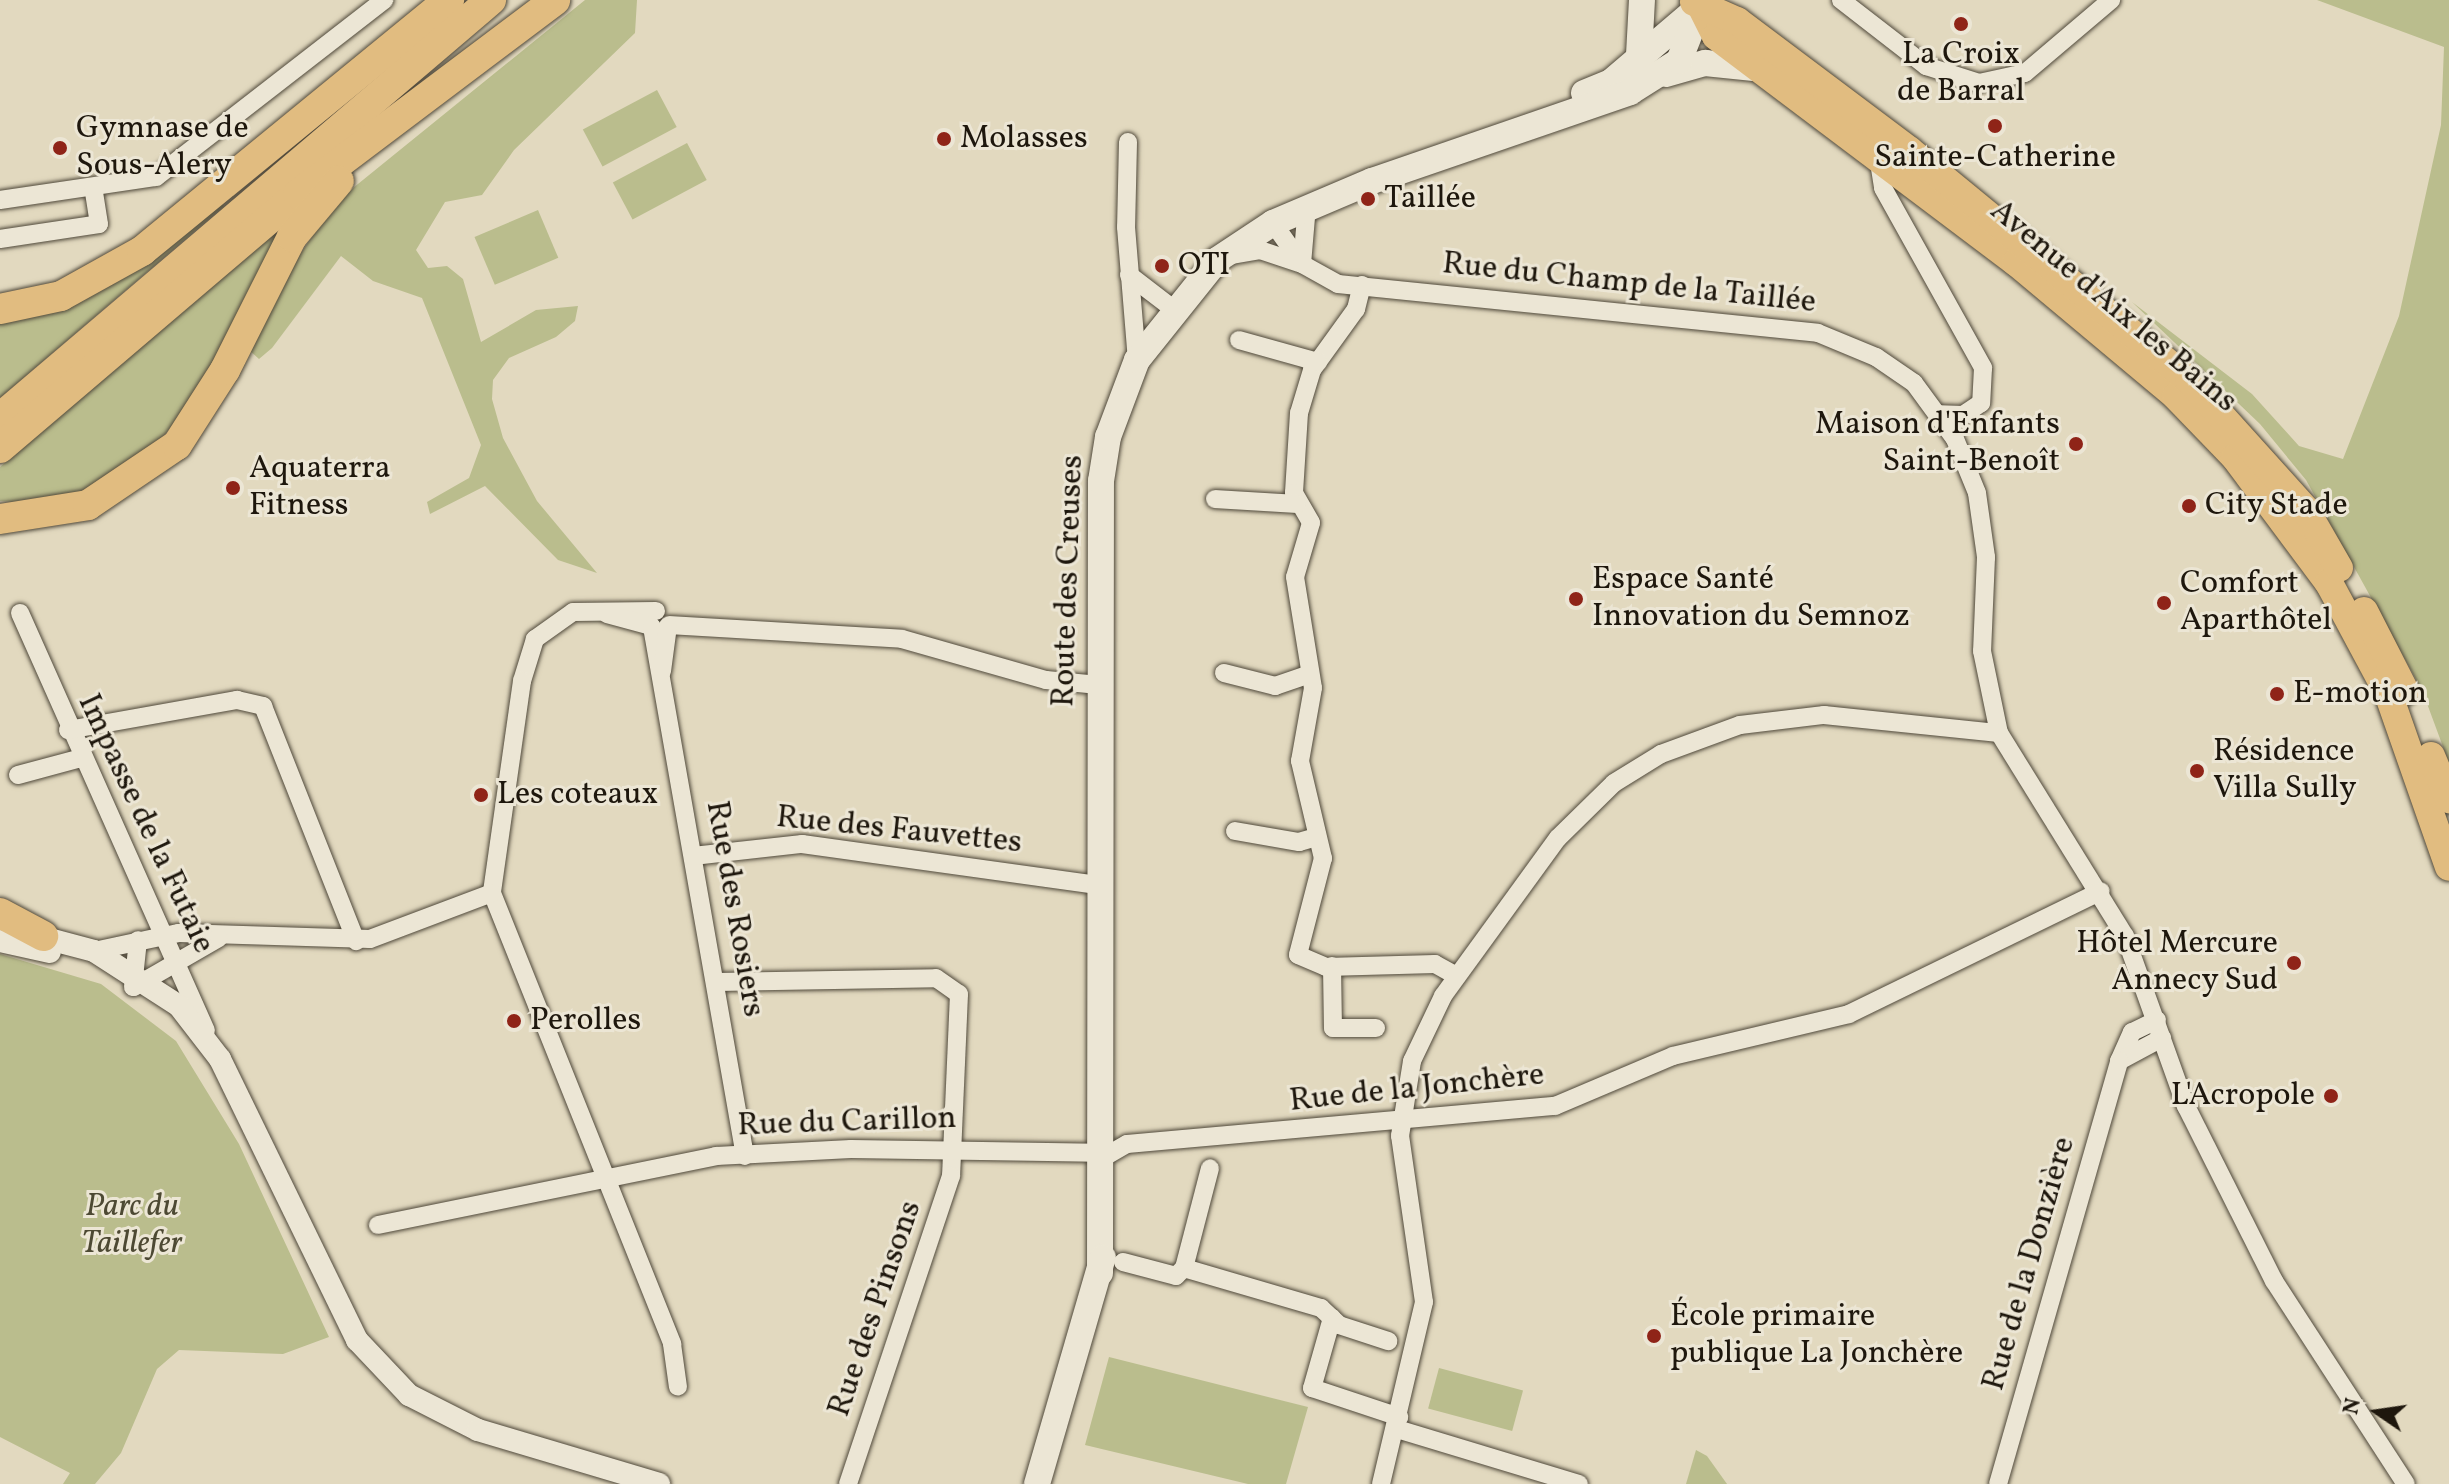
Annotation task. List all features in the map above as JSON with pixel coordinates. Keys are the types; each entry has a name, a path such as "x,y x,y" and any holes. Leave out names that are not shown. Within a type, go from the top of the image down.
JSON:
{"highway":[{"path":"162,234 449,0"},
{"path":"0,309 100,278 483,0"},
{"path":"0,418 491,0"},
{"path":"0,448 298,194 387,132 555,0"},
{"path":"0,519 88,505 177,445 225,370 292,237 387,132"},
{"path":"0,913 43,936"}],"main road":[{"path":"1638,57 1642,0"},
{"name":"Route des Creuses","path":"1110,1151 1100,1069 1101,481 1108,437 1137,360 1172,308 1217,260 1273,223 1307,206 1465,147 1611,82 1700,1"},
{"name":"Route des Creuses","path":"1662,75 1689,47 1700,1"},
{"name":"Avenue d'Aix les Bains","path":"1700,1 1716,36 1754,68 2016,262 2176,396 2277,509 2329,583 2388,693 2449,867"},
{"name":"Avenue d'Aix les Bains","path":"1700,1 1737,21 2073,280 2189,380 2250,444 2305,509 2389,652 2449,799"},
{"name":"Route des Creuses","path":"1465,147 1581,113 1662,75 1705,63 1754,68"},
{"name":"Route des Creuses","path":"1040,1481 1111,1268 1110,1151 1100,1069"}],"street":[{"path":"0,200 156,177 384,0"},
{"path":"1847,2 1926,66 1979,83 2025,73 2111,0"},
{"path":"1128,142 1129,275 1137,360"},
{"path":"1879,162 1883,188 1983,368 1981,403 1963,415 1940,414"},
{"path":"0,239 99,224 93,188"},
{"path":"1302,264 1307,206"},
{"name":"Rue du Champ de la Taillée","path":"1273,223 1302,264 1318,279 1818,333 1900,370 1940,414 1966,463 1985,528 1982,651 1999,733 2101,891 2209,1156 2274,1281 2406,1484"},
{"name":"Rue du Champ de la Taillée","path":"1217,260 1260,250 1302,264"},
{"path":"1129,275 1172,308"},
{"path":"1362,285 1356,309 1332,332 1299,413 1297,504 1311,523 1295,577 1310,674 1300,751 1323,858 1298,955 1332,966 1435,964 1457,976"},
{"path":"1239,340 1318,362"},
{"path":"1215,499 1297,504"},
{"path":"678,1387 672,1344 492,893 529,650 549,624 592,609 660,621 902,639 1046,680 1099,685"},
{"name":"Impasse de la Futaie","path":"20,613 68,730 220,1059"},
{"name":"Rue des Rosiers","path":"660,621 662,673 745,1156"},
{"path":"1224,673 1275,686 1310,674"},
{"path":"68,730 237,700 263,706 356,941"},
{"path":"1381,1484 1398,1423 1424,1302 1400,1117 1422,1032 1457,976 1558,838 1614,783 1673,747 1740,725 1800,716 1999,733"},
{"path":"18,775 81,758"},
{"path":"1235,831 1299,842 1317,837"},
{"name":"Rue des Fauvettes","path":"693,856 802,844 1099,885"},
{"name":"Rue de la Jonchère","path":"1110,1151 1400,1117 1555,1106 1673,1056 1849,1014 2101,891"},
{"path":"94,951 161,934 356,941 492,893"},
{"path":"0,928 43,936 94,951 179,1006 220,1059 238,1106 357,1340 409,1395 478,1430 659,1484"},
{"path":"138,980 221,937"},
{"path":"138,940 138,980"},
{"path":"0,941 138,980 238,1106"},
{"path":"1332,966 1333,1028 1376,1028"},
{"name":"Rue des Pinsons","path":"717,982 951,983 959,1005 952,1151 944,1203 848,1484"},
{"name":"Rue de la Donzière","path":"1998,1484 2119,1061 2129,1036 2159,1029"},
{"name":"Rue du Carillon","path":"378,1225 604,1180 632,1169 745,1156 1110,1151"},
{"path":"1111,1268 1176,1276 1184,1268 1210,1168"},
{"path":"1184,1268 1321,1308 1332,1318 1388,1341"},
{"path":"1332,1318 1312,1388 1398,1423 1579,1484"}],"green space":[{"path":"585,0 637,0 635,33 514,150 482,195 445,202 416,250 428,268 447,266 463,279 481,342 536,310 578,306 575,321 556,337 509,358 493,380 492,399 503,438 537,501 597,573 558,560 485,486 430,514 427,502 469,478 481,445 422,298 373,281 341,256 272,348 259,359 250,351 289,270 337,201"},
{"path":"2317,0 2449,0 2449,763 2422,690 2306,480 2260,424 2132,302 2252,394 2299,446 2343,459 2399,316 2441,125 2444,47"},
{"path":"657,90 677,127 603,167 583,129"},
{"path":"687,143 707,180 633,220 613,182"},
{"path":"221,202 224,206 0,398 0,319"},
{"path":"297,208 195,399 154,447 90,490 37,504 0,501 0,467"},
{"path":"538,210 558,258 495,285 474,237"},
{"name":"Parc du Taillefer","path":"0,954 101,984 176,1041 239,1144 329,1337 283,1354 179,1350 157,1369 121,1453 95,1484 63,1484 70,1473 0,1437"},
{"path":"1109,1357 1308,1407 1286,1484 1248,1484 1085,1445"},
{"path":"1439,1368 1523,1391 1512,1431 1428,1409"},
{"path":"1696,1450 1707,1456 1727,1484 1686,1484"}],"place":[{"name":"La Croix de Barral","path":"1961,24"},
{"name":"Sainte-Catherine","path":"1995,126"},
{"name":"Molasses","path":"944,139"},
{"name":"Gymnase de Sous-Alery","path":"60,148"},
{"name":"Taillée","path":"1368,199"},
{"name":"OTI","path":"1162,266"},
{"name":"Maison d'Enfants Saint-Benoît","path":"2076,444"},
{"name":"Aquaterra Fitness","path":"233,488"},
{"name":"City Stade","path":"2189,506"},
{"name":"Espace Santé Innovation du Semnoz","path":"1576,599"},
{"name":"Comfort Aparthôtel","path":"2164,603"},
{"name":"E-motion","path":"2277,694"},
{"name":"Résidence Villa Sully","path":"2197,771"},
{"name":"Les coteaux","path":"481,795"},
{"name":"Hôtel Mercure Annecy Sud","path":"2294,963"},
{"name":"Perolles","path":"514,1021"},
{"name":"L'Acropole","path":"2331,1096"},
{"name":"École primaire publique La Jonchère","path":"1654,1336"}]}
